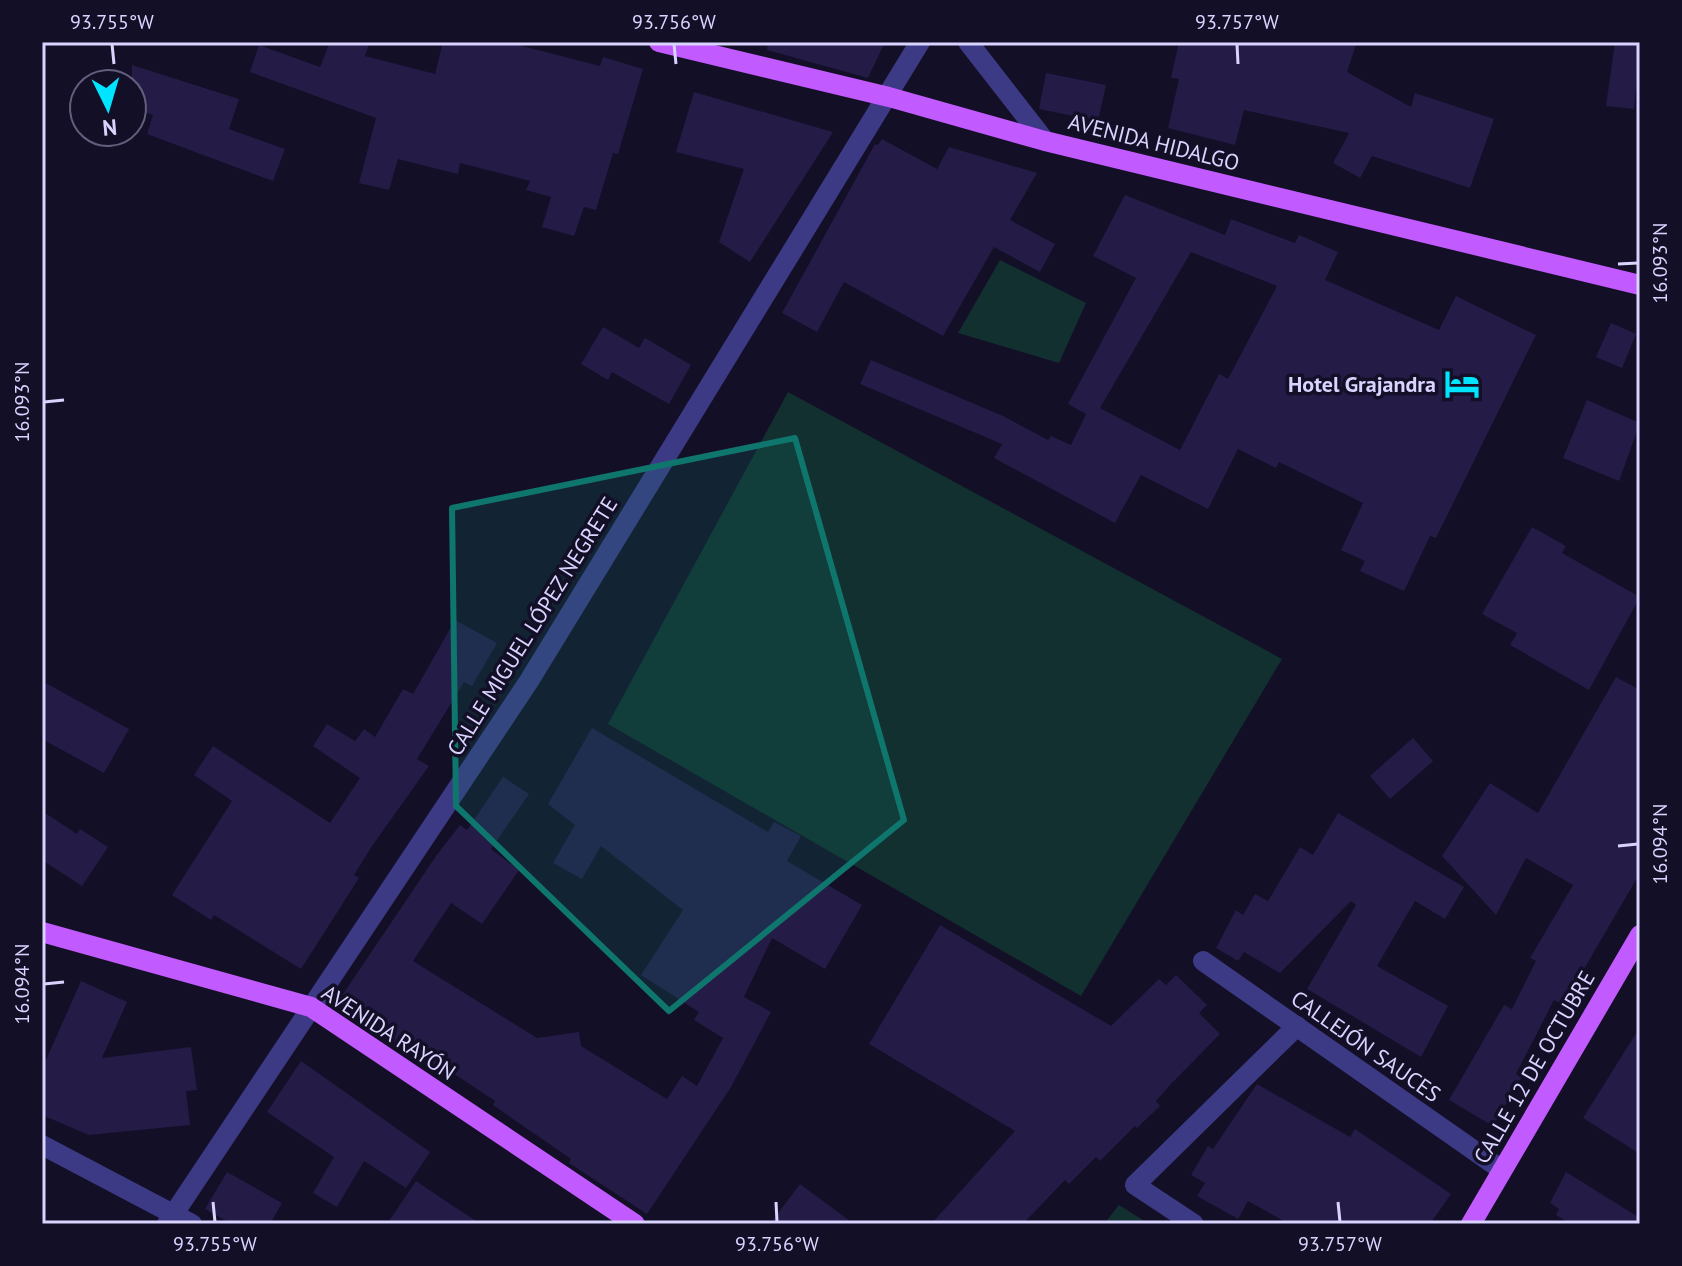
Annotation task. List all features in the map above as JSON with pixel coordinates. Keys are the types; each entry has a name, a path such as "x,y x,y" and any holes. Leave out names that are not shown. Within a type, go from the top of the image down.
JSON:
{"main road":[{"name":"AVENIDA HIDALGO","path":"659,42 889,97 1045,141 1640,285"},
{"name":"AVENIDA RAYÓN","path":"42,932 311,1007 635,1224"},
{"name":"CALLE 12 DE OCTUBRE","path":"1471,1224 1640,935"}],"street":[{"name":"CALLE MIGUEL LÓPEZ NEGRETE","path":"170,1219 529,681 920,42"},
{"path":"968,42 1045,141"},
{"name":"CALLEJÓN SAUCES","path":"1203,961 1502,1170"},
{"path":"1194,1224 1135,1185 1297,1026"},
{"path":"42,1145 170,1219 192,1224"}],"highlighted area":[{"path":"795,438 904,820 669,1011 456,806 452,508"}],"green space":[{"path":"1000,260 1086,303 1059,363 958,333"},
{"path":"788,392 1282,659 1081,996 608,724"},
{"path":"1119,1205 1149,1224 1104,1224"}],"building":[{"path":"330,42 370,42 365,56 435,74 443,42 507,42 600,66 603,57 643,69 618,154 613,153 596,210 584,207 574,236 542,227 551,197 526,190 530,181 460,163 458,174 398,159 389,190 359,183 376,118 250,72 259,45 320,67"},
{"path":"768,42 885,42 868,78 767,50"},
{"path":"1179,42 1357,42 1347,72 1411,107 1415,93 1494,119 1470,188 1372,156 1360,178 1333,163 1349,133 1244,110 1235,145 1168,128 1179,79 1171,78"},
{"path":"1615,42 1640,42 1634,109 1606,106"},
{"path":"148,70 239,99 229,129 285,149 273,181 148,134 153,115 148,113"},
{"path":"1046,73 1106,85 1098,121 1039,109"},
{"path":"694,92 833,132 750,262 719,242 744,169 676,152"},
{"path":"882,139 937,169 949,147 1037,173 1010,220 1055,244 1040,272 994,247 943,336 844,282 817,332 782,313 875,144 878,145"},
{"path":"1125,195 1225,235 1231,219 1295,243 1299,235 1338,252 1325,280 1439,330 1456,296 1536,335 1436,538 1430,536 1404,591 1360,571 1365,561 1341,550 1363,503 1279,462 1276,468 1238,449 1208,509 1141,475 1115,523 994,458 1002,444 860,384 871,360 1003,416 1048,440 1051,436 1071,445 1086,414 1068,404 1136,278 1093,256","holes":["1191,252 1277,286 1228,379 1219,374 1180,450 1100,408"]},
{"path":"1611,323 1636,334 1622,368 1596,357"},
{"path":"603,327 639,348 645,338 691,365 669,404 612,372 608,380 581,364"},
{"path":"1587,400 1640,423 1619,481 1563,458"},
{"path":"1532,527 1566,546 1562,553 1640,597 1589,690 1510,645 1517,633 1482,614"},
{"path":"455,620 497,643 472,686 464,682 417,759 429,766 372,846 354,875 359,878 301,969 214,915 211,920 172,895 232,801 194,775 213,746 330,823 360,778 313,746 327,724 355,741 364,729 375,737 403,689 413,694"},
{"path":"1616,677 1640,690 1640,873 1563,1005 1554,1000 1516,1074 1522,1077 1493,1126 1449,1100 1504,1005 1512,1009 1536,961 1530,958 1573,885 1526,858 1496,915 1442,856 1490,783 1538,813"},
{"path":"42,681 129,729 104,773 42,739"},
{"path":"592,728 768,832 774,822 801,836 787,861 862,905 825,969 772,938 744,997 771,1012 731,1087 647,1214 569,1163 571,1159 493,1105 495,1101 447,1069 443,1075 337,1003 436,856 460,825 467,830 503,777 529,794 491,849 519,870 482,924 451,903 413,961 537,1038 579,1032 581,1046 667,1099 682,1076 697,1086 723,1038 694,1020 699,1012 641,975 683,910 601,846 582,879 553,863 575,825 548,804"},
{"path":"1413,738 1433,761 1390,799 1370,776"},
{"path":"42,811 77,834 80,829 108,847 82,886 42,860"},
{"path":"1338,813 1464,887 1445,919 1415,901 1377,966 1448,1006 1421,1057 1307,989 1356,905 1351,901 1280,973 1244,952 1238,961 1216,948 1236,910 1243,915 1255,894 1268,901 1300,847 1313,855"},
{"path":"940,925 1111,1026 1159,979 1166,985 1176,975 1207,1005 1199,1013 1220,1034 1156,1101 1160,1106 1100,1161 1096,1157 1069,1184 1065,1180 1023,1224 931,1224 1015,1131 869,1044"},
{"path":"81,981 127,1002 102,1058 191,1047 197,1090 186,1091 190,1125 89,1135 42,1115 42,1069"},
{"path":"1640,1027 1640,1154 1583,1118"},
{"path":"301,1061 430,1152 406,1188 364,1161 337,1207 313,1193 334,1157 267,1112"},
{"path":"1257,1084 1350,1137 1355,1129 1451,1194 1430,1224 1289,1224 1248,1201 1238,1219 1197,1196 1205,1183 1191,1175 1208,1146 1213,1149"},
{"path":"227,1172 282,1203 270,1224 232,1224 205,1209"},
{"path":"1566,1172 1640,1218 1640,1224 1571,1224 1556,1215 1559,1209 1550,1203"},
{"path":"416,1181 450,1204 481,1224 387,1224"},
{"path":"800,1184 854,1224 770,1224"}],"place":[{"name":"Hotel Grajandra","path":"1462,384"}]}
